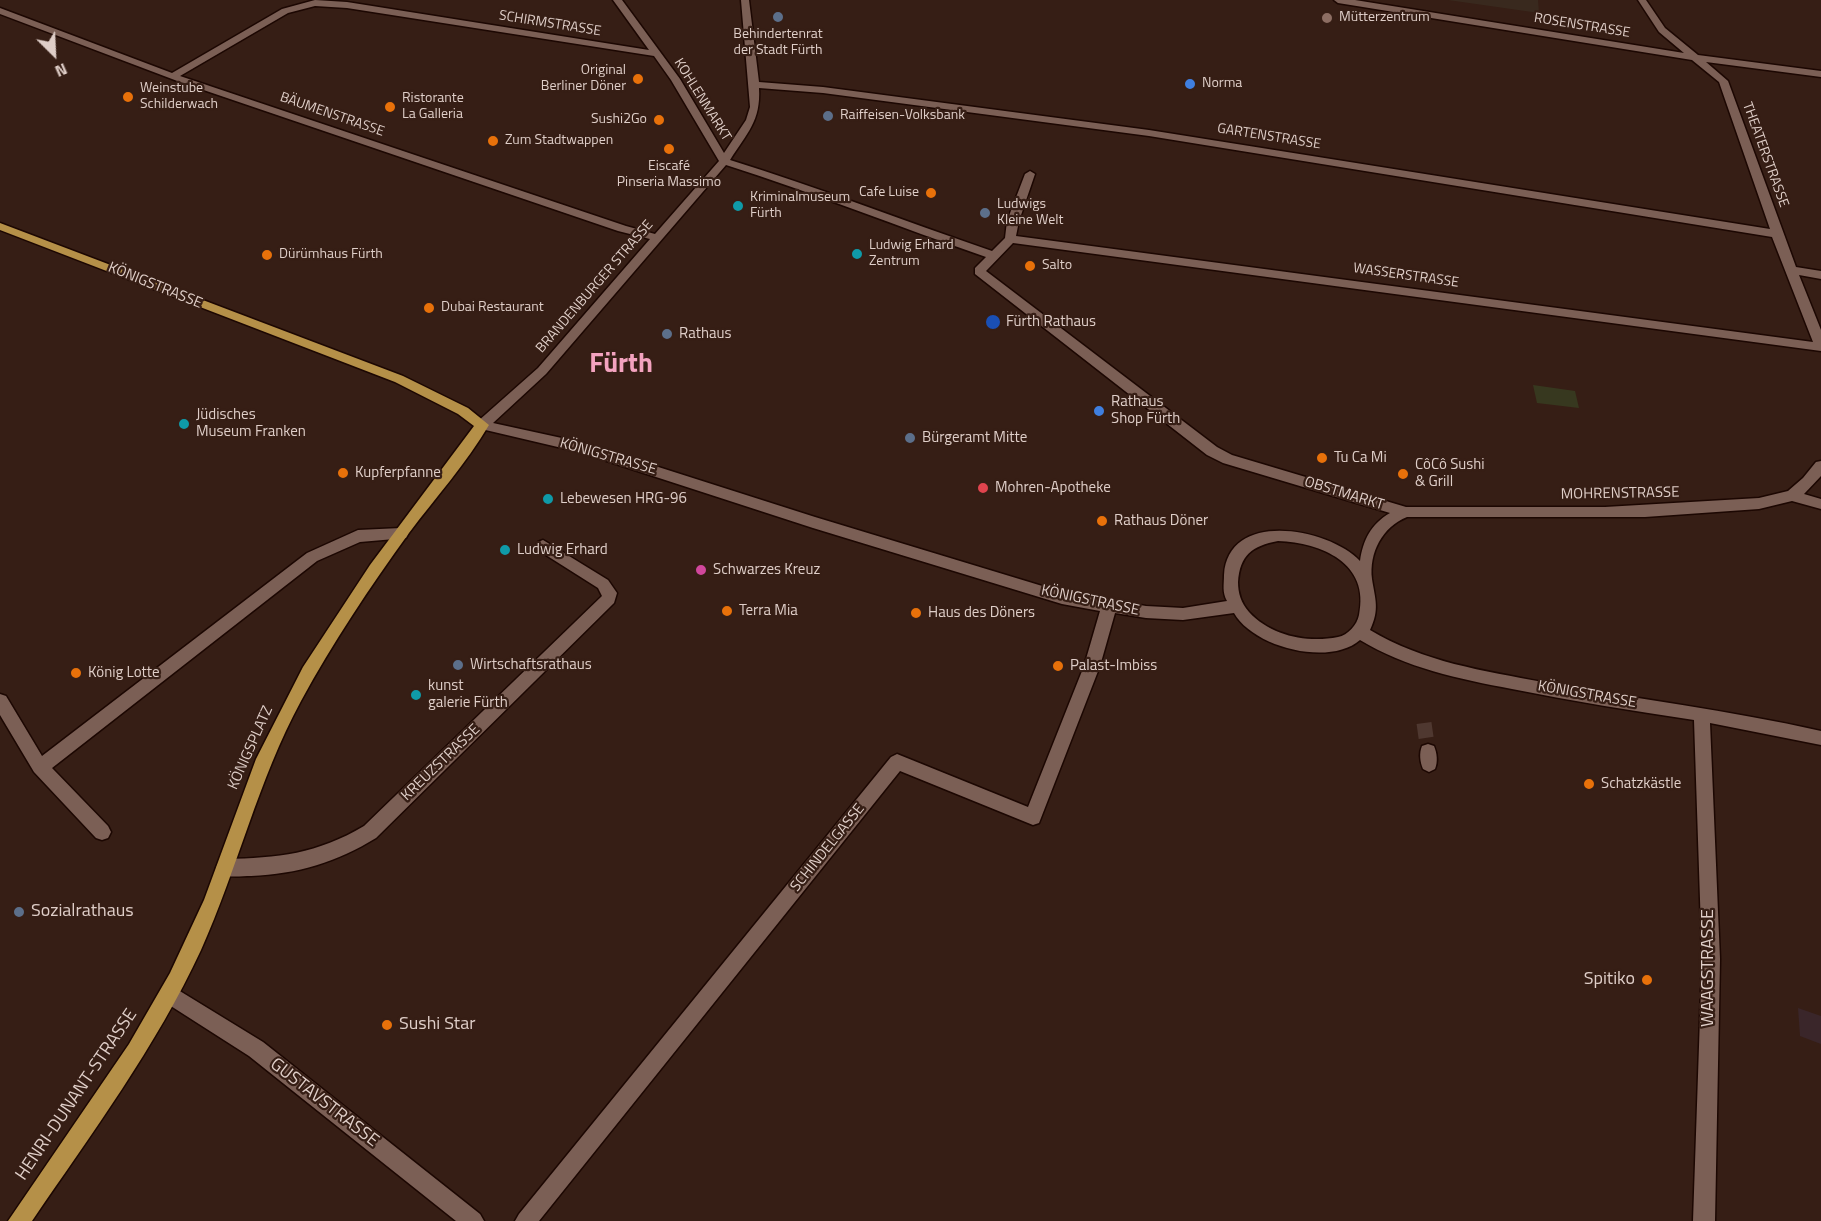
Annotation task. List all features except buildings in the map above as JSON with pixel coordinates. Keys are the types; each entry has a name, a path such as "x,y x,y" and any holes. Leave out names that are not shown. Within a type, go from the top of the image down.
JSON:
{"main road":[{"name":"KÖNIGSTRASSE","path":"0,226 399,379 463,411 482,425"},
{"name":"KÖNIGSPLATZ","path":"170,994 195,944 278,728 310,671 362,588 467,450 482,425"},
{"name":"HENRI-DUNANT-STRASSE","path":"19,1221 146,1036 170,994"}],"street":[{"name":"KOHLENMARKT","path":"617,0 675,79 724,161"},
{"name":"BRANDENBURGER STRASSE","path":"482,425 542,371 724,161 751,120 754,107 754,86 745,0"},
{"name":"ROSENSTRASSE","path":"1338,0 1697,58 1821,74"},
{"name":"THEATERSTRASSE","path":"1642,0 1662,30 1723,81 1777,234 1820,342"},
{"name":"SCHIRMSTRASSE","path":"173,76 285,11 315,3 347,5 656,54"},
{"name":"BÄUMENSTRASSE","path":"0,11 173,76 622,229 658,238"},
{"name":"GARTENSTRASSE","path":"754,86 823,90 1149,134 1777,234"},
{"path":"724,161 800,185 887,219 993,255 1010,239 1013,220 1030,174"},
{"name":"WASSERSTRASSE","path":"1010,239 1820,342"},
{"name":"OBSTMARKT","path":"993,255 979,271 1203,445 1228,459 1406,513"},
{"path":"1793,270 1821,275"},
{"name":"KÖNIGSTRASSE","path":"482,425 580,447 813,522 1062,598 1109,607 1183,614 1237,606"},
{"name":"MOHRENSTRASSE","path":"1406,513 1704,508 1768,501 1791,495 1809,481 1821,466"},
{"path":"1791,495 1821,504"},
{"name":"OBSTMARKT","path":"1359,632 1370,611 1369,590 1365,580 1368,549 1373,537 1385,522 1393,516 1406,513"},
{"path":"40,767 312,557 358,536 401,534"},
{"path":"1359,632 1344,642 1325,647 1297,646 1267,634 1249,621 1237,606 1228,580 1234,561 1245,546 1265,537 1291,535 1317,541 1340,552 1359,570 1365,580"},
{"name":"KREUZSTRASSE","path":"225,868 274,867 317,860 346,848 370,832 609,599 610,593 603,584 543,546"},
{"name":"SCHINDELGASSE","path":"526,1221 897,762 1034,817 1092,666 1109,607"},
{"name":"KÖNIGSTRASSE","path":"1359,632 1384,649 1470,674 1591,698 1702,714 1821,738"},
{"path":"0,701 40,767 102,832"},
{"name":"WAAGSTRASSE","path":"1702,714 1711,958 1704,1221"},
{"name":"GUSTAVSTRASSE","path":"170,994 256,1049 473,1221"}],"shaded area":[{"path":"1448,0 1538,0 1539,13"},
{"path":"1798,1008 1821,1016 1821,1044 1800,1036"}],"green space":[{"path":"1533,385 1575,391 1579,408 1537,403"}],"tunnel":[{"path":"1424,723 1428,751"}],"place":[{"name":"Behindertenrat der Stadt Fürth","path":"778,17"},
{"name":"Mütterzentrum","path":"1327,18"},
{"name":"Original Berliner Döner","path":"638,79"},
{"name":"Norma","path":"1190,84"},
{"name":"Weinstube Schilderwach","path":"128,97"},
{"name":"Ristorante La Galleria","path":"390,107"},
{"name":"Raiffeisen-Volksbank","path":"828,116"},
{"name":"Sushi2Go","path":"659,120"},
{"name":"Zum Stadtwappen","path":"493,141"},
{"name":"Eiscafé Pinseria Massimo","path":"669,149"},
{"name":"Cafe Luise","path":"931,193"},
{"name":"Kriminalmuseum Fürth","path":"738,206"},
{"name":"Ludwigs Kleine Welt","path":"985,213"},
{"name":"Ludwig Erhard Zentrum","path":"857,254"},
{"name":"Dürümhaus Fürth","path":"267,255"},
{"name":"Salto","path":"1030,266"},
{"name":"Dubai Restaurant","path":"429,308"},
{"name":"Fürth Rathaus","path":"993,322"},
{"name":"Rathaus","path":"667,334"},
{"name":"Rathaus Shop Fürth","path":"1099,411"},
{"name":"Jüdisches Museum Franken","path":"184,424"},
{"name":"Bürgeramt Mitte","path":"910,438"},
{"name":"Tu Ca Mi","path":"1322,458"},
{"name":"Kupferpfanne","path":"343,473"},
{"name":"CôCô Sushi & Grill","path":"1403,474"},
{"name":"Mohren-Apotheke","path":"983,488"},
{"name":"Lebewesen HRG-96","path":"548,499"},
{"name":"Rathaus Döner","path":"1102,521"},
{"name":"Ludwig Erhard","path":"505,550"},
{"name":"Schwarzes Kreuz","path":"701,570"},
{"name":"Terra Mia","path":"727,611"},
{"name":"Haus des Döners","path":"916,613"},
{"name":"Wirtschaftsrathaus","path":"458,665"},
{"name":"Palast-Imbiss","path":"1058,666"},
{"name":"König Lotte","path":"76,673"},
{"name":"kunst galerie Fürth","path":"416,695"},
{"name":"Schatzkästle","path":"1589,784"},
{"name":"Sozialrathaus","path":"19,912"},
{"name":"Spitiko","path":"1647,980"},
{"name":"Sushi Star","path":"387,1025"}],"district":[{"name":"Fürth","path":"621,365"}]}
